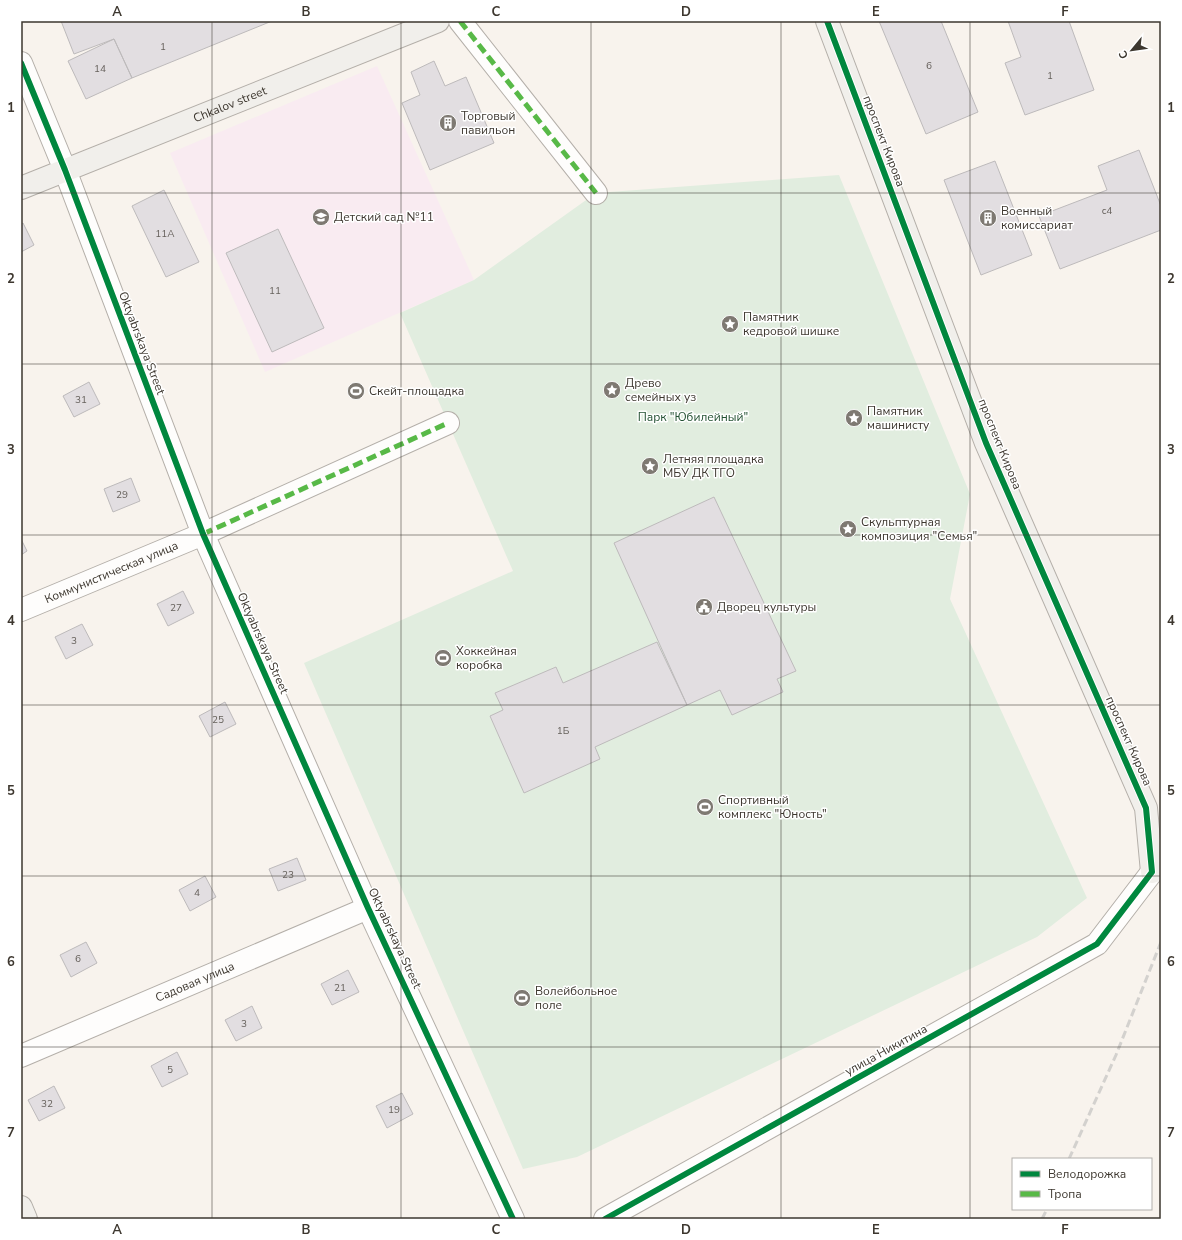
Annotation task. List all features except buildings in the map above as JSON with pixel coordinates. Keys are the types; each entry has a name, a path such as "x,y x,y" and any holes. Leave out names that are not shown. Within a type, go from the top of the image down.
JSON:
{"street":[{"name":"Chkalov street","path":"21,188 438,21"},
{"path":"460,21 596,193"},
{"name":"проспект Кирова","path":"827,21 986,443 1146,808 1152,872"},
{"name":"Oktyabrskaya Street","path":"21,63 65,170 203,534 368,908 513,1219"},
{"name":"Коммунистическая улица","path":"21,610 203,534 448,423"},
{"name":"улица Никитина","path":"606,1219 1097,944 1152,872"},
{"name":"Садовая улица","path":"21,1056 368,908"},
{"path":"21,1207 26,1219"}],"shaded area":[{"name":"Детский сад №11","path":"377,66 474,280 265,372 170,153"}],"green space":[{"name":"Парк \"Юбилейный\"","path":"839,175 970,494 950,599 1087,898 1037,937 577,1157 523,1169 304,663 513,571 400,313 474,280 596,193"}],"railway":[{"path":"1069,1158 1116,1055 1161,942"},
{"path":"1042,1219 1046,1210"}],"marked path":[{"path":"460,21 596,193"},
{"path":"203,534 448,423"}],"cycle path":[{"path":"605,1219 1097,944 1152,872 1146,808 986,443 827,21"},
{"path":"21,63 65,170 203,534 368,908 513,1219"}],"place":[{"name":"Торговый павильон","path":"448,123"},
{"name":"Детский сад №11","path":"321,217"},
{"name":"Военный комиссариат","path":"988,218"},
{"name":"Памятник кедровой шишке","path":"730,324"},
{"name":"Древо семейных уз","path":"612,390"},
{"name":"Скейт-площадка","path":"356,391"},
{"name":"Памятник машинисту","path":"854,418"},
{"name":"Летняя площадка МБУ ДК ТГО","path":"650,466"},
{"name":"Скульптурная композиция \"Семья\"","path":"848,529"},
{"name":"Дворец культуры","path":"704,607"},
{"name":"Хоккейная коробка","path":"443,658"},
{"name":"Спортивный комплекс \"Юность\"","path":"705,807"},
{"name":"Волейбольное поле","path":"522,998"}]}
